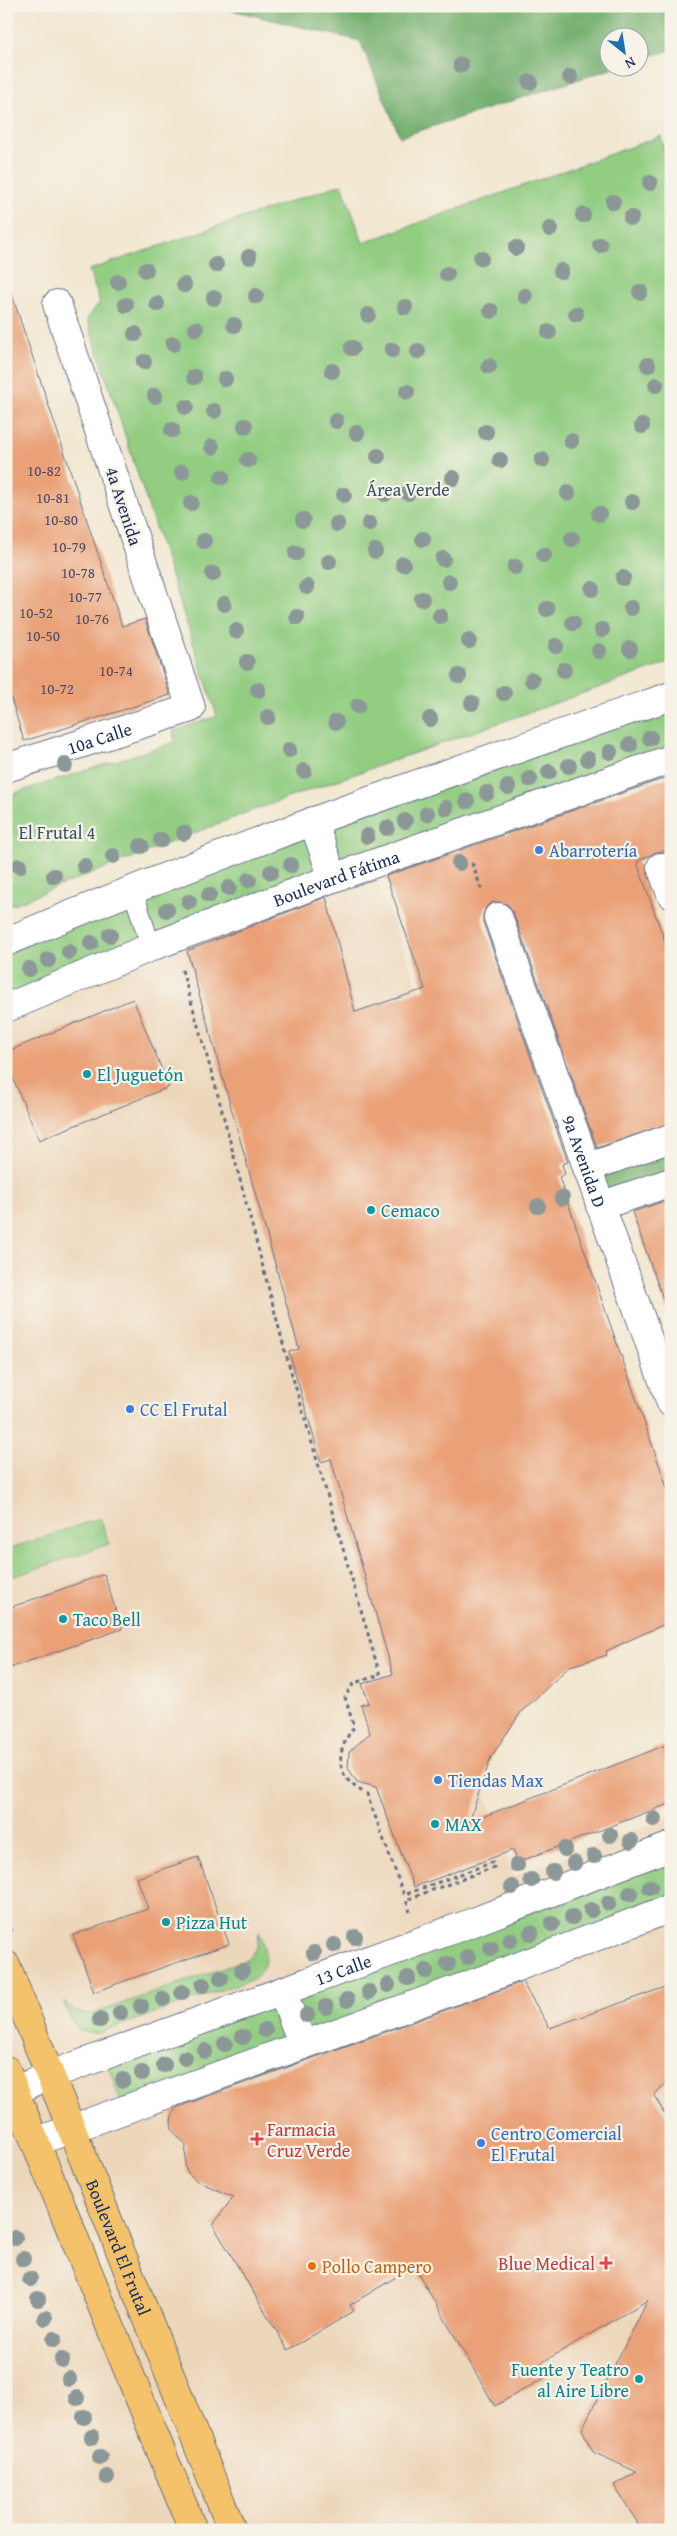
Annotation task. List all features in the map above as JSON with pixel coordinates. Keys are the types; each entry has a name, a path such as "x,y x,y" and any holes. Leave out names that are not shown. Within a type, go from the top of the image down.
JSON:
{"main road":[{"name":"Boulevard El Frutal","path":"6,1965 232,2530"},
{"path":"10,2080 193,2530"},
{"path":"171,2475 204,2458"}],"street":[{"name":"4a Avenida","path":"57,304 191,708"},
{"path":"6,942 132,888 312,821 671,696"},
{"name":"10a Calle","path":"8,761 191,708"},
{"name":"Boulevard Fátima","path":"6,1008 151,947 333,878 671,759"},
{"path":"312,821 333,878"},
{"path":"661,867 671,894"},
{"name":"9a Avenida D","path":"498,918 671,1403"},
{"path":"587,1170 671,1138"},
{"path":"600,1206 671,1182"},
{"name":"13 Calle","path":"10,2080 50,2075 471,1923 671,1846"},
{"path":"35,2142 491,1977 671,1908"},
{"path":"282,1991 302,2045"}],"lane":[{"path":"132,888 151,947"}],"path":[{"path":"461,832 486,903 498,918"},
{"path":"180,961 216,1088 285,1351 380,1675 354,1683 345,1697 354,1727 343,1745 340,1757 342,1772 352,1786 367,1794 404,1895 493,1862 494,1867 406,1900 411,1913"}],"shaded area":[{"name":"CC El Frutal","path":"373,873 420,991 607,1655 570,1666 521,1712 491,1757 482,1784 514,1876 671,1816 671,2530 6,2530 6,1016"}],"green space":[{"path":"214,6 671,6 671,50 650,56 650,28 600,28 600,73 400,137 360,41"},
{"name":"Área Verde","path":"661,136 664,152 671,150 671,662 248,812 6,907 6,796 175,742 173,731 217,716 87,319 100,302 89,270 342,184 363,243"},
{"path":"671,696 671,759 6,1008 6,942"},
{"path":"671,1138 671,1182 600,1206 587,1168"},
{"path":"100,1518 109,1544 6,1579 6,1550"},
{"path":"671,1847 671,1906 309,2041 289,1990"},
{"path":"259,1931 265,1957 262,1969 253,1979 98,2033 90,2034 84,2032 71,2020 64,2001 75,2012 92,2014 247,1960 257,1947"},
{"path":"269,2000 287,2046 122,2104 105,2059"}],"building":[{"path":"11,292 122,626 145,619 170,695 24,741 6,682 6,293"},
{"path":"671,776 671,850 656,852 637,862 671,959 671,1123 597,1148 513,912 508,905 493,902 486,907 483,922 568,1162 562,1164 565,1174 559,1177 671,1499 671,1621 606,1651 607,1655 570,1666 521,1712 491,1757 469,1822 671,1743 671,1803 518,1862 513,1850 414,1887 376,1787 357,1782 348,1768 349,1752 370,1733 361,1705 369,1703 362,1684 393,1674 331,1459 321,1462 289,1352 299,1349 187,951 326,897 355,1012 425,989 386,876"},
{"name":"El Juguetón","path":"133,999 169,1087 39,1140 6,1062 6,1052"},
{"path":"671,1199 671,1309 667,1310 632,1212"},
{"name":"Taco Bell","path":"104,1574 122,1629 6,1669 6,1609"},
{"name":"Pizza Hut","path":"198,1857 229,1944 94,1992 73,1935 148,1909 137,1878"},
{"path":"522,1982 550,2028 671,1985 671,2078 654,2095 671,2125 671,2530 642,2530 614,2485 637,2472 593,2452 582,2429 648,2300 541,2363 546,2377 495,2406 414,2266 350,2305 354,2311 288,2350 213,2225 233,2197 197,2181 188,2173 185,2166 186,2145 172,2130 173,2112 178,2107"}],"place":[{"name":"Abarrotería","path":"539,850"},
{"name":"El Juguetón","path":"87,1074"},
{"name":"Cemaco","path":"371,1210"},
{"name":"CC El Frutal","path":"130,1409"},
{"name":"Taco Bell","path":"63,1619"},
{"name":"Tiendas Max","path":"438,1780"},
{"name":"MAX","path":"435,1824"},
{"name":"Pizza Hut","path":"166,1922"},
{"name":"Farmacia Cruz Verde","path":"257,2139"},
{"name":"Centro Comercial El Frutal","path":"481,2143"},
{"name":"Blue Medical","path":"606,2263"},
{"name":"Pollo Campero","path":"312,2266"},
{"name":"Fuente y Teatro al Aire Libre","path":"639,2379"}],"park label":[{"name":"El Frutal 4","path":"57,832"}]}
